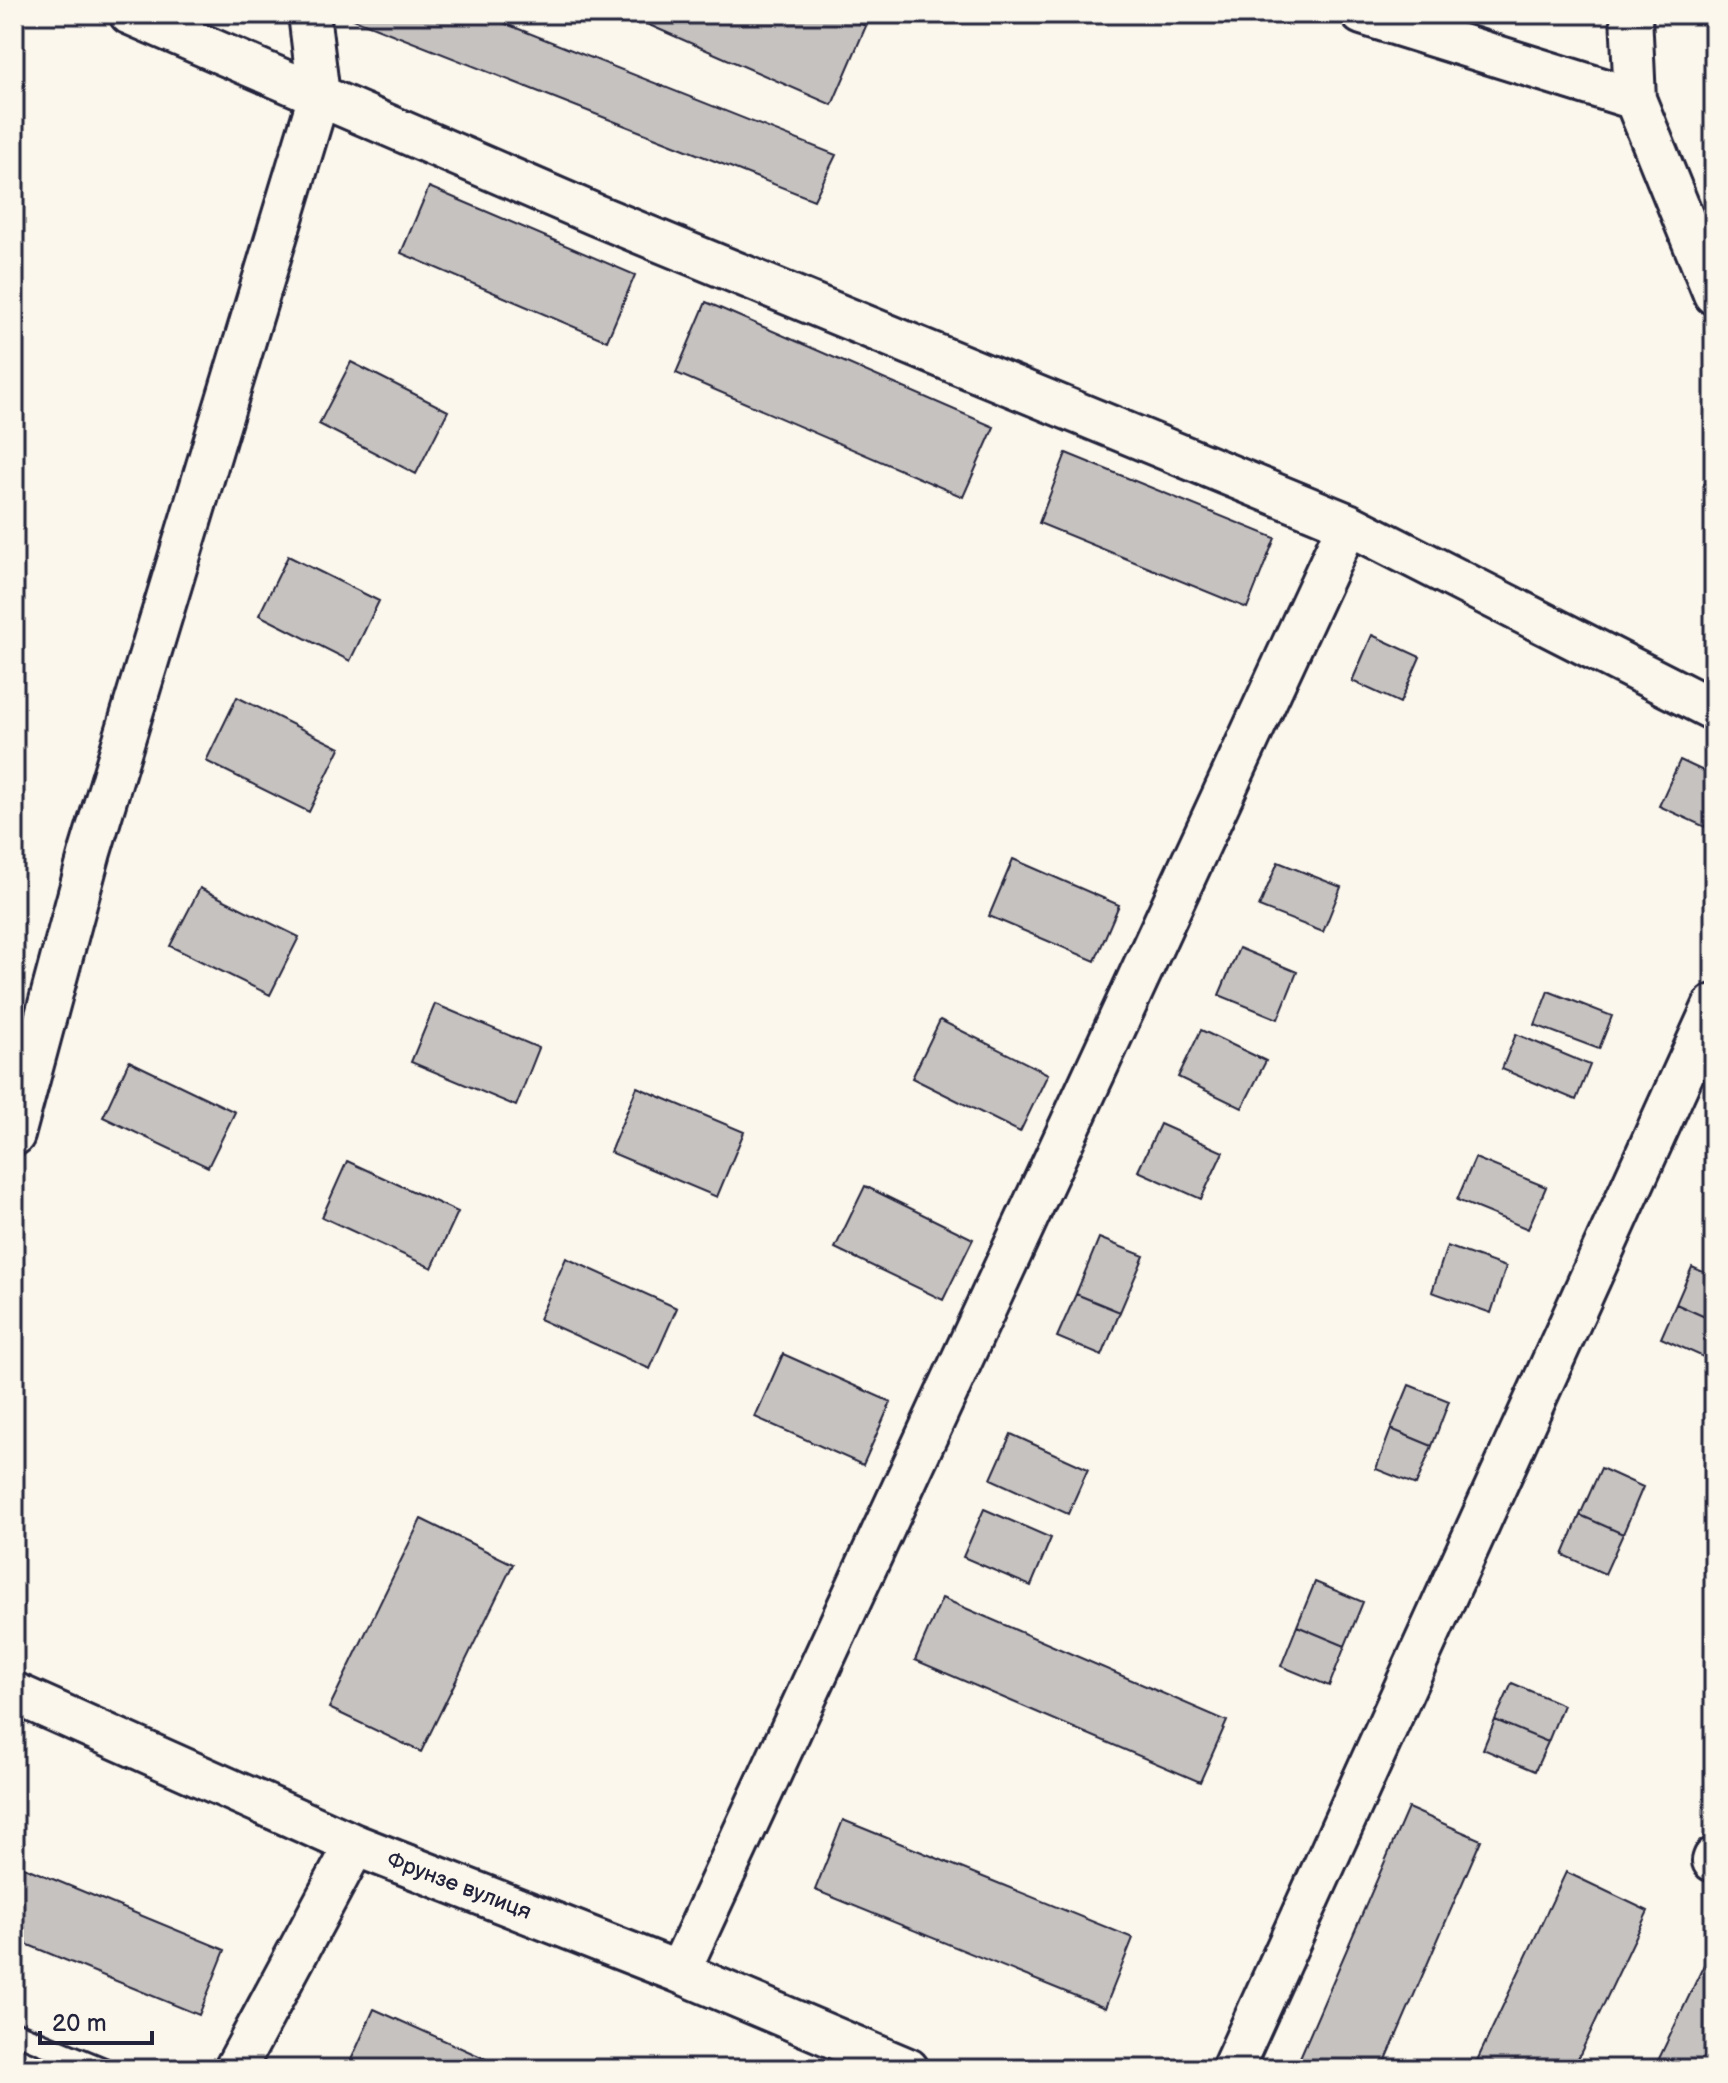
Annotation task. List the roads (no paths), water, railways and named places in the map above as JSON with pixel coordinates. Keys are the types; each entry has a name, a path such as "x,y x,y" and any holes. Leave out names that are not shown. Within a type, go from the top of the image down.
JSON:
{"street":[{"path":"130,14 596,215 1348,524 1714,710"},
{"path":"14,1135 90,852 319,96 309,14"},
{"path":"1362,14 1635,99"},
{"path":"1631,14 1635,99 1714,294"},
{"path":"679,1972 1348,524"},
{"path":"1232,2069 1714,1005"},
{"name":"Фрунзе вулиця","path":"14,1693 355,1845 679,1972 908,2069"},
{"path":"235,2069 355,1845"}],"lane":[{"path":"14,2032 104,2069"}]}
